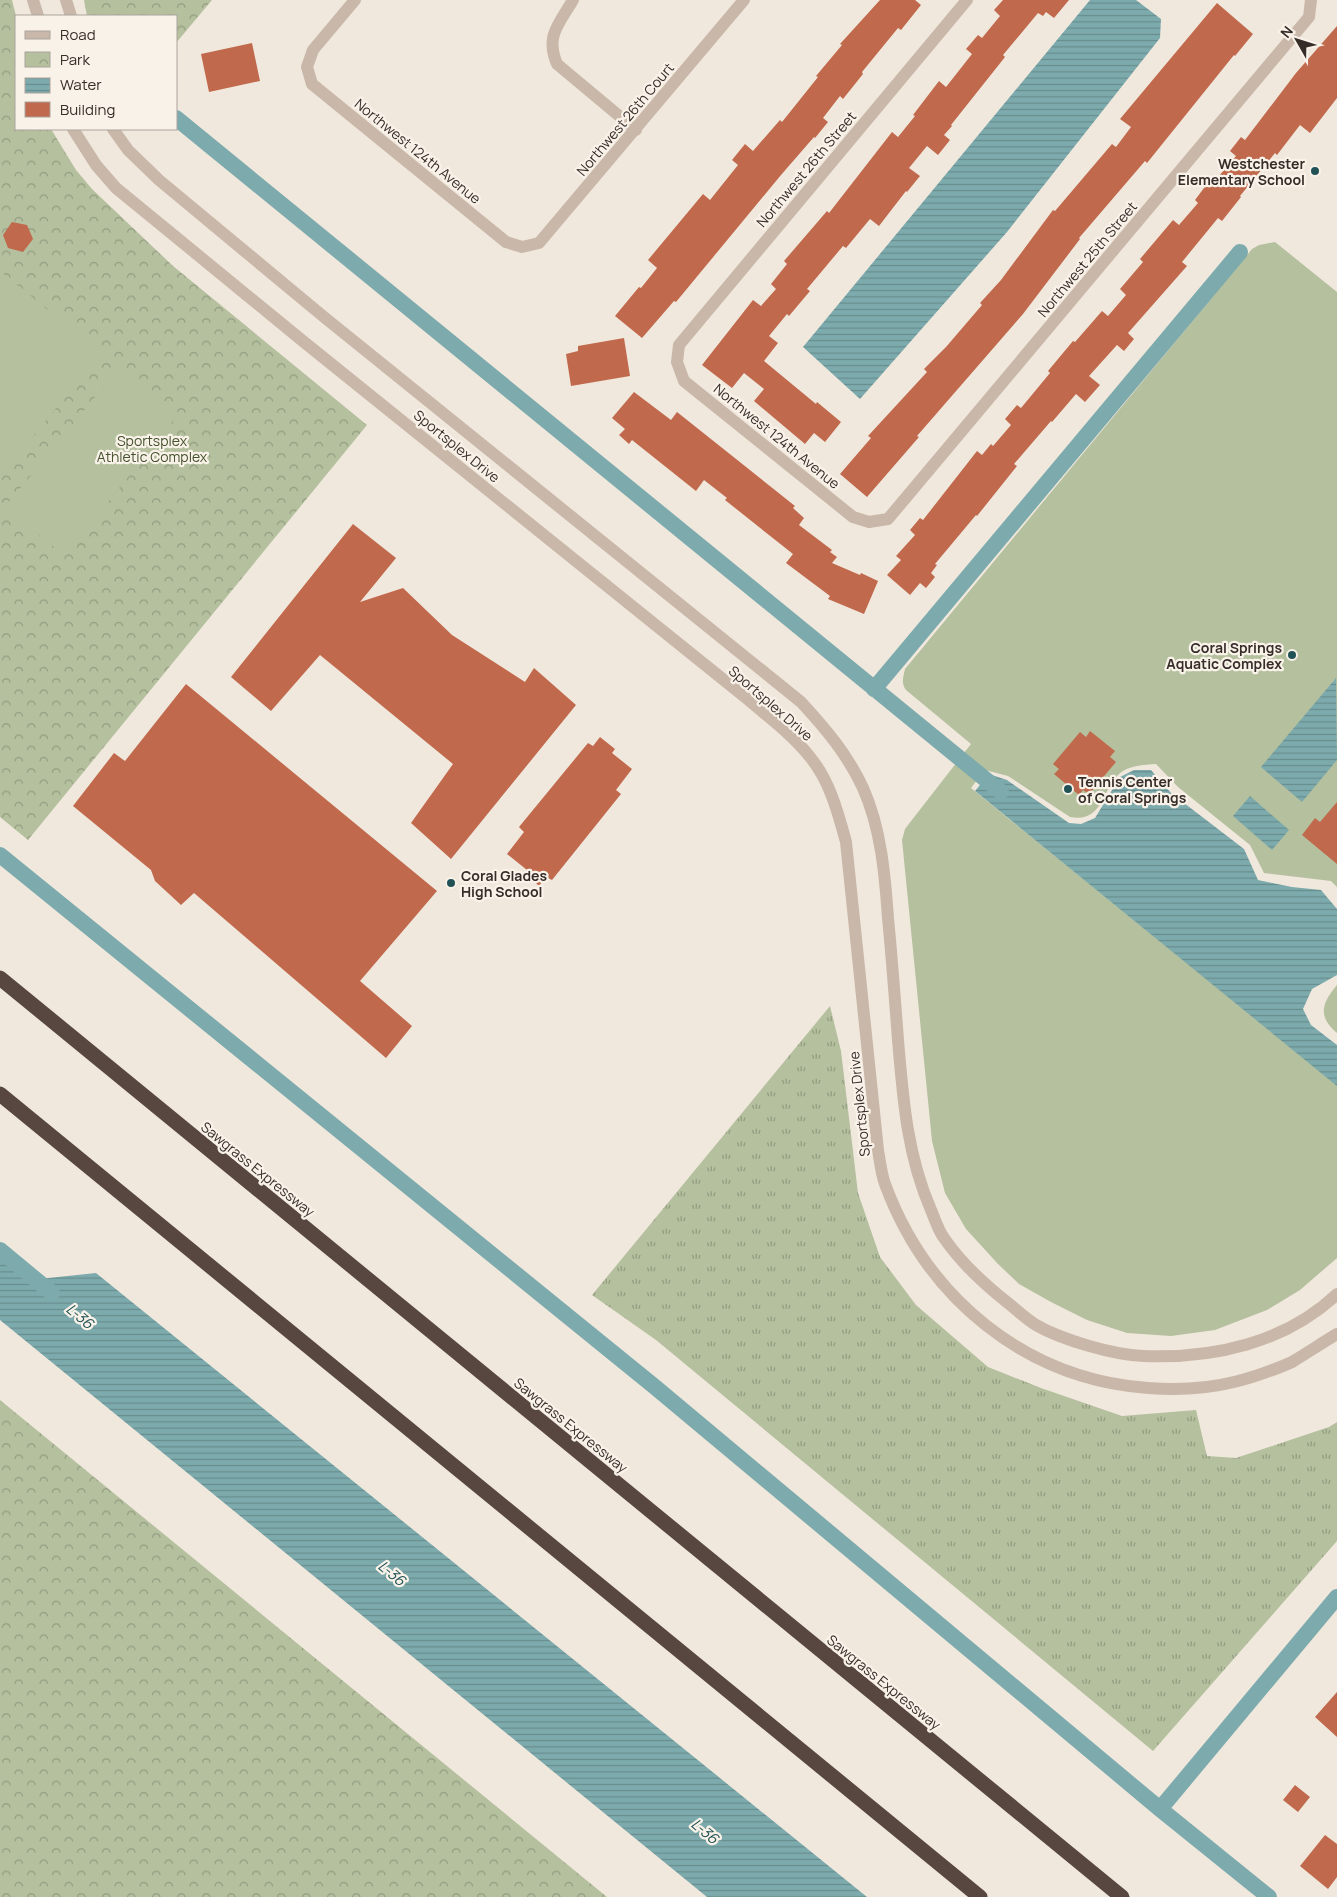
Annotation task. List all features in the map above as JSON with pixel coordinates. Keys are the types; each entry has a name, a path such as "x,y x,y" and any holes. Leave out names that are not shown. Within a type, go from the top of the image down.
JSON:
{"highway":[{"name":"Sawgrass Expressway","path":"0,978 1122,1897"},
{"path":"0,1094 980,1897"}],"street":[{"path":"33,0 38,15"},
{"path":"66,0 71,15"},
{"name":"Northwest 124th Avenue","path":"355,0 313,50 308,67 312,84 506,242 522,247"},
{"path":"573,0 552,35 551,51 557,64 636,130"},
{"name":"Northwest 26th Court","path":"522,247 539,243 744,0"},
{"name":"Northwest 26th Street","path":"677,362 679,345 967,0"},
{"name":"Northwest 25th Street","path":"869,522 888,519 894,512 1309,17 1311,0"},
{"name":"Sportsplex Drive","path":"74,130 96,165 116,188 745,697 785,731 811,758 826,783 846,842 878,1150 884,1182 920,1255 946,1289 982,1323 1024,1352 1068,1372 1122,1386 1180,1390 1234,1382 1290,1363 1337,1334"},
{"name":"Sportsplex Drive","path":"114,130 128,150 159,180 419,395 801,702 825,728 848,760 864,790 878,838 886,889 902,1094 912,1153 924,1194 942,1236 971,1271 1036,1325 1079,1343 1128,1356 1177,1358 1220,1352 1275,1335 1320,1310 1337,1294"},
{"name":"Northwest 124th Avenue","path":"677,362 684,381 853,518 869,522"}],"green space":[{"name":"Sportsplex Athletic Complex","path":"0,0 12,0 16,15 15,130 52,130 76,170 92,189 173,266 367,425 28,840 0,817"},
{"path":"84,0 212,0 178,41 178,15 87,15"},
{"name":"Tennis Center of Coral Springs","path":"1275,242 1337,292 1337,887 1331,881 1264,873 1250,845 1178,787 1156,764 1137,766 1123,771 1113,781 1095,811 1081,818 1070,817 1008,776 985,770 971,788 1337,1085 1337,1258 1300,1290 1267,1310 1215,1330 1171,1336 1127,1333 1087,1320 1019,1284 966,1229 945,1193 932,1141 902,840 905,829 971,744 906,690 903,685 903,678 905,669 1252,249 1259,245"},
{"path":"0,271 101,353 0,477"},
{"path":"121,365 179,413 65,556 5,507"},
{"path":"1337,985 1337,1033 1326,1021 1324,1009 1328,998"},
{"path":"830,1006 841,1051 858,1193 880,1257 916,1305 988,1367 1041,1388 1122,1416 1196,1410 1207,1456 1236,1458 1329,1427 1337,1422 1337,1541 1153,1751 656,1340 592,1295"},
{"path":"0,1400 607,1897 0,1897"}],"water":[{"path":"1090,0 1136,0 1161,19 1160,38 1007,232 860,399 803,347"},
{"path":"1336,678 1337,760 1302,802 1261,767"},
{"path":"1134,770 1151,770 1171,793 1244,849 1258,880 1292,887 1321,890 1337,909 1337,975 1312,989 1303,1009 1311,1025 1337,1045 1337,1086 975,791 989,774 1007,780 1069,823 1081,824 1095,818 1120,777"},
{"path":"1250,796 1289,830 1272,850 1233,816"},
{"path":"0,1254 29,1280 96,1273 867,1897 707,1897 0,1320"}],"building":[{"path":"880,0 915,0 921,5 901,30 898,28 862,72 863,74 843,99 840,96 823,118 828,122 815,138 781,175 676,302 674,301 642,338 615,316 657,268 648,260 703,194 710,200 738,165 732,160 745,144 753,151 780,120 782,122 842,45 840,44"},
{"path":"1003,0 1069,0 1054,18 1046,12 1043,16 1038,13 1003,55 1005,57 951,125 944,135 950,140 938,155 927,146 909,168 920,176 879,226 870,219 846,248 843,246 807,289 810,291 789,316 787,314 769,336 778,343 764,361 841,422 825,442 814,433 805,444 754,401 764,389 744,373 732,388 702,365 753,300 761,306 776,289 771,284 787,264 784,261 827,211 829,213 892,132 898,137 939,81 946,87 972,54 966,49 978,35 982,38 1000,16 994,10"},
{"path":"1217,3 1253,34 1147,163 1145,161 1079,238 1023,314 917,436 919,437 867,497 840,474 871,438 868,436 927,372 924,369 946,347 982,305 980,303 1001,280 1053,210 1055,211 1112,144 1116,147 1131,127 1120,119"},
{"path":"1337,26 1337,98 1310,133 1300,125 1277,155 1275,153 1240,196 1222,221 1218,218 1182,262 1187,266 1128,333 1134,339 1124,351 1117,345 1089,376 1100,385 1085,402 1076,394 1051,421 1014,464 1017,466 977,516 935,564 937,565 931,573 935,577 926,588 920,583 910,595 887,575 901,560 896,556 915,535 910,530 920,518 923,520 977,451 982,455 991,444 993,446 1011,425 1005,419 1017,405 1021,408 1073,341 1075,342 1102,311 1108,316 1126,295 1120,289 1143,262 1140,259 1173,220 1179,225 1198,203 1195,200 1210,180 1213,183 1236,156 1230,151 1241,137 1245,140 1296,73"},
{"path":"252,43 260,81 209,92 201,54"},
{"path":"12,222 27,225 33,239 23,252 8,248 3,235"},
{"path":"624,338 630,376 571,386 566,354 578,351 578,346"},
{"path":"634,392 671,420 677,412 795,506 793,508 804,518 799,525 832,550 830,552 837,557 832,563 878,581 864,614 828,599 830,596 786,563 793,554 725,500 727,498 704,480 696,491 632,440 629,444 619,435 625,429 612,418"},
{"path":"353,524 396,558 360,602 403,588 452,635 525,682 534,668 576,705 451,859 411,823 453,764 320,655 271,711 231,677"},
{"path":"186,684 437,891 360,981 412,1026 386,1058 194,893 181,905 155,881 151,870 73,806 114,753 125,761"},
{"path":"1090,731 1115,751 1110,757 1116,762 1089,794 1083,790 1079,795 1054,774 1059,769 1053,764 1080,732 1086,737"},
{"path":"600,737 615,749 612,753 632,769 616,790 621,794 552,880 546,877 539,886 525,873 527,870 507,854 524,832 519,827 588,743 593,746"},
{"path":"1337,802 1337,864 1302,835 1315,818 1320,822"},
{"path":"1337,1692 1337,1737 1315,1717"},
{"path":"1295,1785 1310,1797 1298,1812 1283,1800"},
{"path":"1325,1835 1337,1844 1337,1877 1328,1889 1300,1866"}],"waterway":[{"path":"178,120 1001,792"},
{"path":"874,689 1240,252"},
{"path":"0,855 655,1387 1160,1809 1269,1897"},
{"name":"L-36","path":"0,1250 52,1293"},
{"path":"1160,1809 1337,1597"}],"place":[{"name":"Westchester Elementary School","path":"1315,171"},
{"name":"Coral Springs Aquatic Complex","path":"1292,655"},
{"name":"Tennis Center of Coral Springs","path":"1068,789"},
{"name":"Coral Glades High School","path":"451,883"}]}
